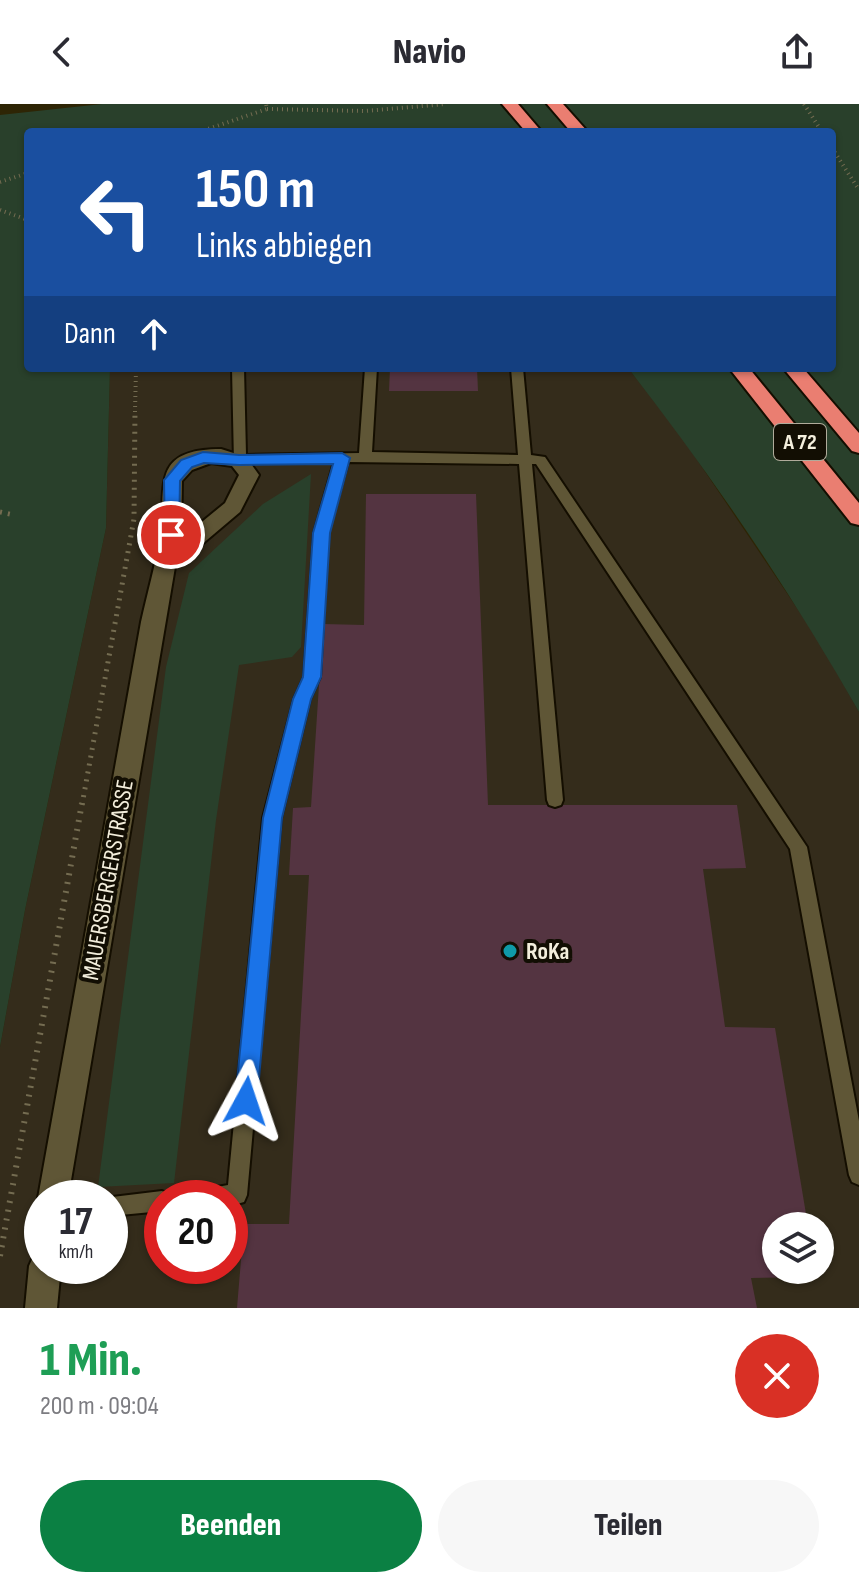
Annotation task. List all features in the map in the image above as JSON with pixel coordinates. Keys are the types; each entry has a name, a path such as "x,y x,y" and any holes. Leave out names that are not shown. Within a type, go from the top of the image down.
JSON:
{"highway":[{"path":"510,104 531,128"},
{"path":"555,104 576,128"},
{"name":"A 72","path":"742,372 859,518"},
{"name":"A 72","path":"796,372 859,446"}],"street":[{"name":"MAUERSBERGERSTRASSE","path":"56,1180 152,622 167,562 172,480 187,463 203,457 239,460"},
{"path":"167,562 233,507 249,475 248,467 239,460"},
{"path":"41,1308 43,1284"}],"lane":[{"path":"238,372 239,460 400,456 540,460 798,847 859,1175"},
{"path":"365,458 371,372"},
{"path":"517,372 555,800"},
{"path":"238,1180 272,818 302,699 312,677 321,533 342,458"}],"path":[{"path":"210,128 266,107 365,111 446,104"},
{"path":"804,104 819,128"},
{"path":"836,154 859,190"},
{"path":"0,182 24,174"},
{"path":"0,210 24,219"},
{"path":"0,1256 134,519 136,372"},
{"path":"0,512 14,515"}],"shaded area":[{"path":"110,372 631,372 679,433 817,638 859,712 859,1308 0,1308 0,1047 25,910 106,528"}],"green space":[{"path":"102,104 859,104 859,712 750,536 631,372 836,372 836,128 24,128 24,372 110,372 106,528 25,910 0,1047 0,115"},
{"path":"311,474 301,647 292,657 239,665 216,820 174,1180 144,1180 144,1185 128,1185 128,1180 99,1180 166,667 189,573 263,504"}],"building":[{"path":"390,372 477,372 478,391 389,391"},
{"name":"RoKa","path":"366,494 476,494 488,805 737,805 746,868 703,869 725,1027 775,1028 806,1212 762,1212 762,1278 751,1278 757,1308 237,1308 239,1284 248,1284 248,1224 289,1224 309,875 289,875 293,808 311,807 323,624 364,625"}],"place":[{"name":"RoKa","path":"510,951"}],"route":[{"path":"171,535 172,480 187,463 203,457 239,460 342,458 321,533 312,677 302,699 272,818 246,1101"}]}
